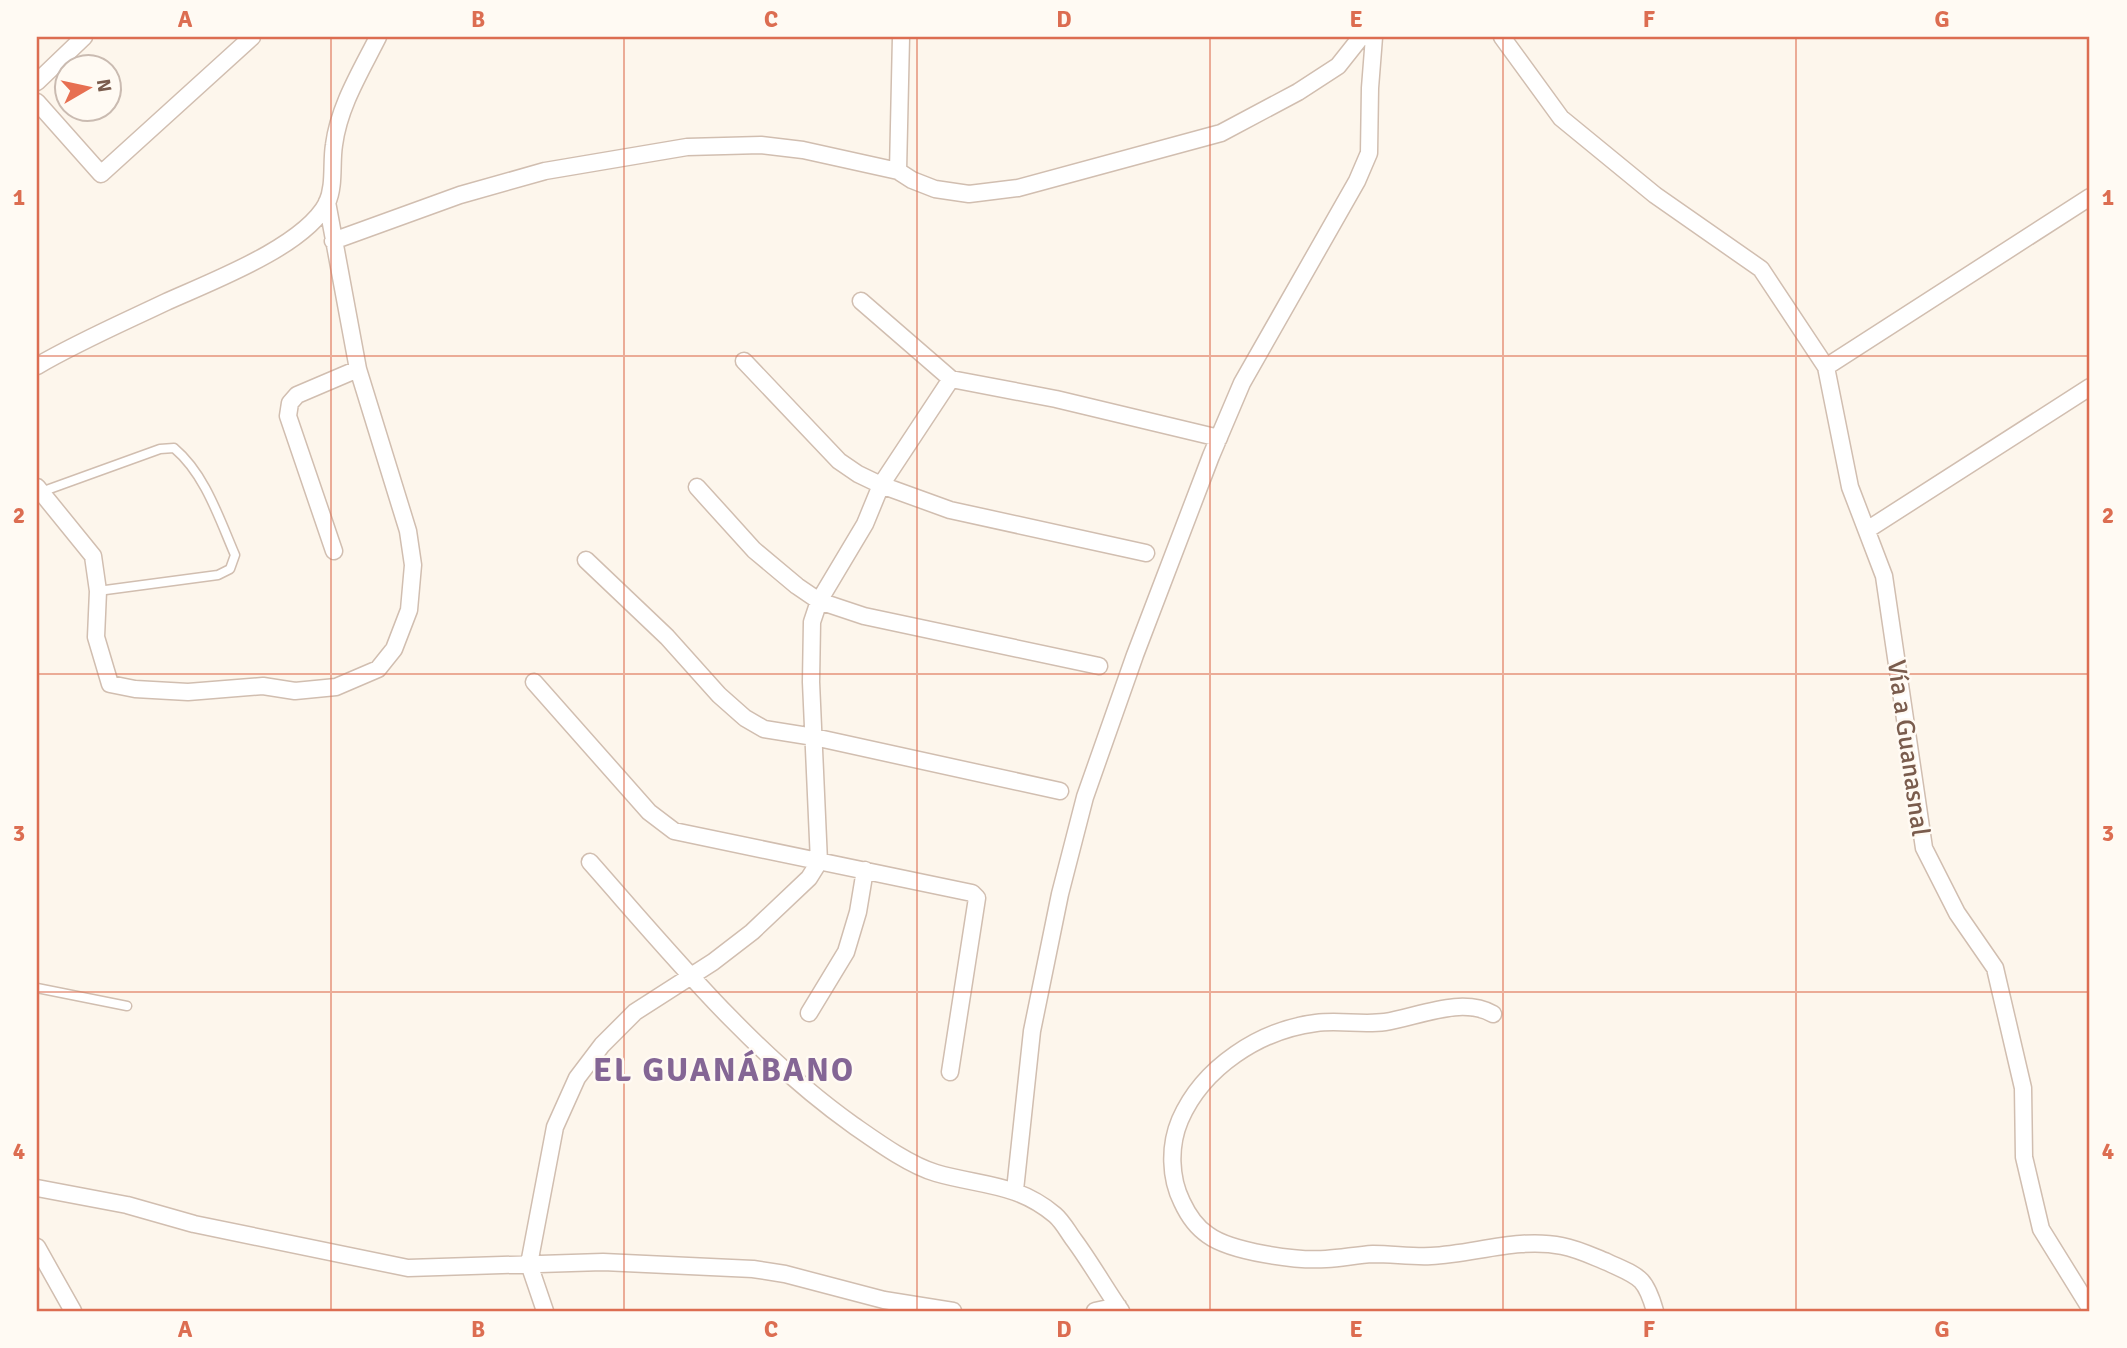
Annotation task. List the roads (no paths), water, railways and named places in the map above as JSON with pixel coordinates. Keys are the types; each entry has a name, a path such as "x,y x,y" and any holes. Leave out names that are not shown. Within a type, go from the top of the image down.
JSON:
{"street":[{"path":"37,82 84,37"},
{"path":"37,102 101,174 251,37"},
{"path":"39,489 93,556 98,591 96,637 110,684 135,689 188,692 263,686 295,691 336,687 378,669 394,649 409,610 413,565 408,531 358,369 327,202 333,174 334,145 347,99 378,37"},
{"path":"898,171 901,37"},
{"path":"333,241 460,195 545,171 687,147 761,145 803,150 898,171 935,189 969,194 1018,188 1221,134 1298,92 1338,66 1361,37"},
{"path":"1015,1191 1032,1031 1060,894 1085,797 1135,655 1242,383 1357,181 1369,153 1374,37"},
{"path":"1502,37 1561,118 1655,195 1761,269 1826,368 2090,197"},
{"path":"37,366 71,347 247,265 294,238 313,221 327,202"},
{"path":"861,301 951,379 1056,399 1219,438"},
{"path":"744,361 839,461 881,485 950,510 1146,553"},
{"name":"Vía a Guanasnal","path":"1826,368 1850,487 1884,576 1924,848 1957,913 1995,968 2022,1088 2024,1157 2041,1229 2090,1308"},
{"path":"334,551 288,416 290,403 297,395 358,369"},
{"path":"545,1311 529,1264 555,1127 577,1077 602,1045 635,1012 752,932 809,878 819,862 812,622 818,601 865,524 881,485 951,379"},
{"path":"1867,530 2090,387"},
{"path":"697,487 754,550 818,601 864,616 1099,666"},
{"path":"586,560 667,637 719,695 745,718 764,729 814,737 1060,790"},
{"path":"534,682 649,812 674,831 972,893 977,898 950,1072"},
{"path":"590,862 691,976 769,1056 854,1125 934,1173 1015,1191 1058,1217 1120,1309 1095,1311"},
{"path":"809,1013 846,952 858,912 865,870"},
{"path":"1493,1014 1484,1009 1465,1006 1385,1021 1341,1024 1319,1022 1272,1035 1237,1053 1207,1079 1180,1121 1173,1148 1173,1176 1184,1206 1200,1230 1219,1242 1291,1258 1324,1259 1391,1254 1431,1256 1526,1244 1560,1245 1637,1276 1648,1289 1655,1311"},
{"path":"37,1188 127,1205 194,1224 408,1268 603,1262 753,1269 785,1274 884,1300 953,1311"},
{"path":"37,1247 73,1311"}],"lane":[{"path":"39,489 160,449 174,448 189,461 213,504 235,555 230,569 218,575 98,591"},
{"path":"37,988 127,1006"}],"district":[{"name":"EL GUANÁBANO","path":"724,1069"}]}
